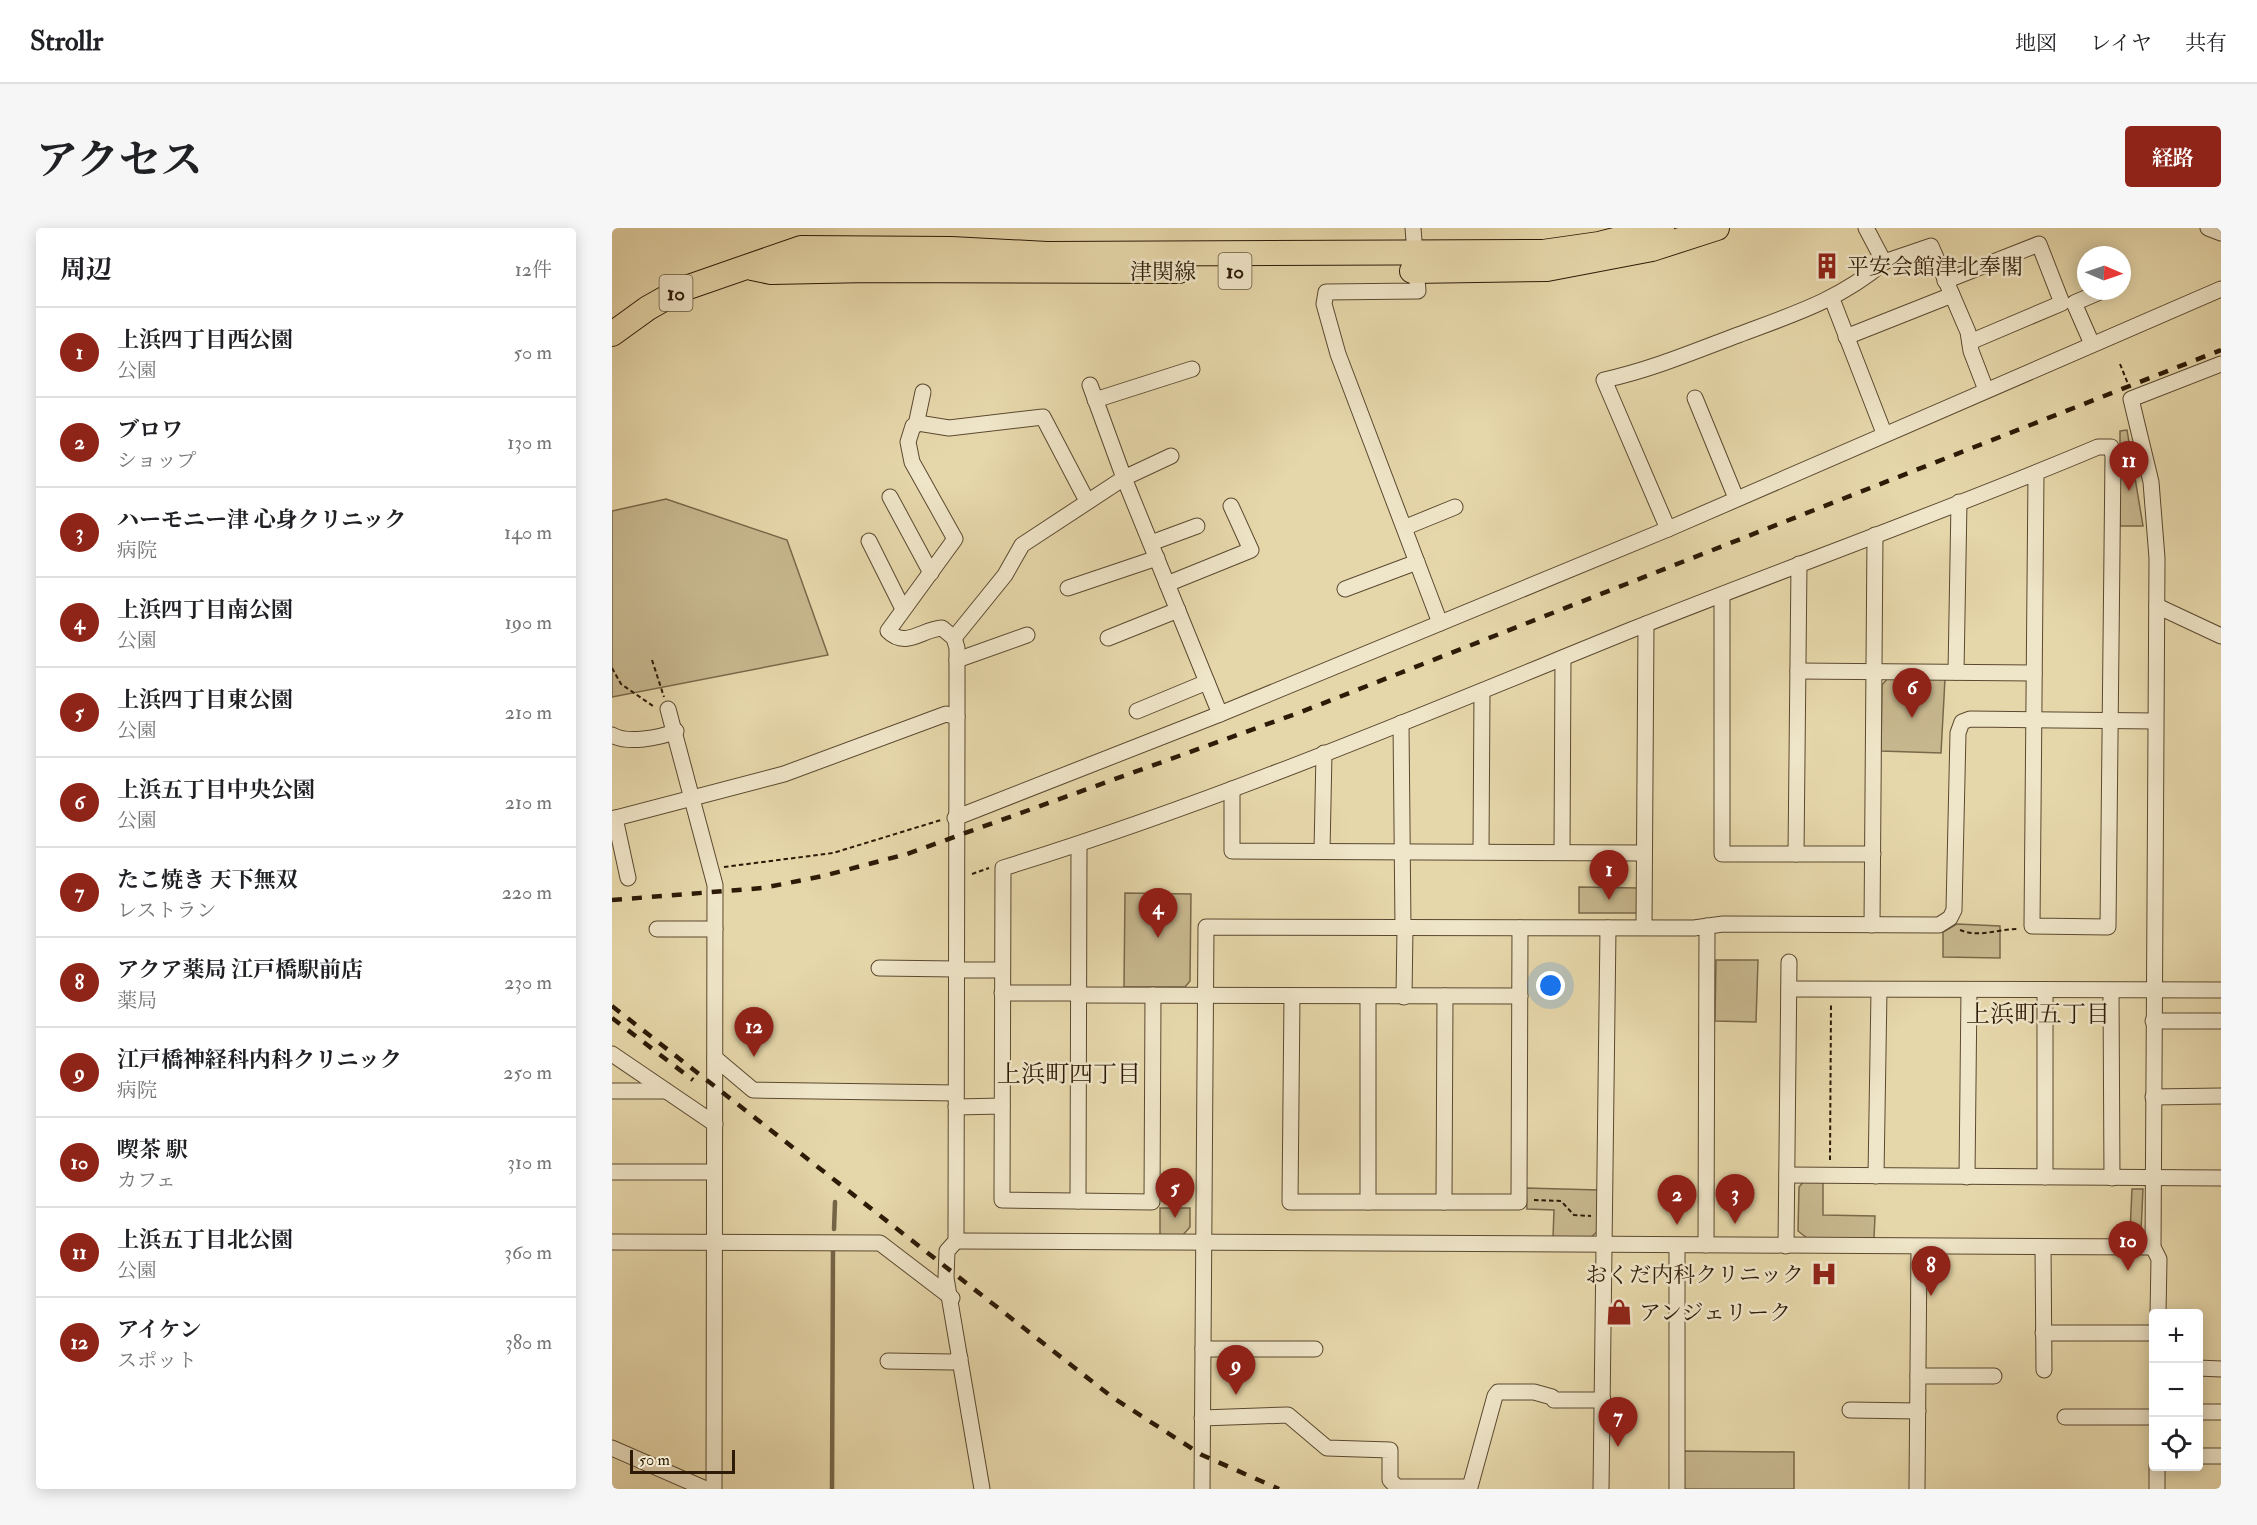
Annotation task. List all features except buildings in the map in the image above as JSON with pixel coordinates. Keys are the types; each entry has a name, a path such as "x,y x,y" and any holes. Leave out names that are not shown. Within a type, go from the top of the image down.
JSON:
{"main road":[{"name":"津関線","path":"1416,263 1543,252 1599,244 1662,228"},
{"name":"津関線","path":"612,334 648,308 680,290 747,267 771,272 1416,263 1547,269 1652,249 1717,228"}],"street":[{"path":"1413,228 1418,291 1326,291 1324,304 1338,354 1406,527 1440,623"},
{"path":"1866,228 1884,262"},
{"path":"2208,228 2221,233"},
{"path":"1945,280 2039,244 2062,303 1970,342"},
{"path":"1668,529 1604,380 1642,372 1832,299 1868,276 1884,262 1931,246 1968,332 1986,390"},
{"path":"955,818 1220,714 1668,529 1884,433 2221,289"},
{"path":"1846,337 1952,296"},
{"path":"1832,299 1884,433"},
{"path":"2081,300 2074,303 2092,344"},
{"path":"2158,1309 2159,1260 2153,1247 2157,606 2154,505 2151,482 2131,399 2221,364"},
{"path":"1095,400 1192,369"},
{"path":"1090,385 1124,478 1220,714"},
{"path":"923,392 916,425 913,426 908,442 912,462 955,539 888,631 892,636 908,640 942,628 954,638 957,660 956,1241 947,1251 946,1278 952,1298 982,1489"},
{"path":"1695,399 1736,498"},
{"path":"916,425 949,428 1043,417 1087,501"},
{"path":"1154,995 1152,1202 1002,1200 1003,868 1078,845 1232,789 2098,447 2111,447 2113,456 2108,927 2032,926 2036,473"},
{"path":"954,638 1005,575 1022,545 1124,478 1171,456"},
{"path":"891,497 931,573"},
{"path":"1956,672 1959,502"},
{"path":"1167,584 1251,550 1231,506"},
{"path":"1406,527 1455,507"},
{"path":"1068,588 1154,551 1197,526"},
{"path":"1872,925 1875,535"},
{"path":"869,541 903,609"},
{"path":"1345,589 1417,562"},
{"path":"1796,854 1799,564"},
{"path":"1722,595 1722,854 1873,854"},
{"path":"2157,606 2221,636"},
{"path":"1108,638 1178,610"},
{"path":"1644,927 1646,624"},
{"path":"957,660 1027,634"},
{"path":"1562,851 1563,658"},
{"path":"1798,671 2034,673"},
{"path":"1137,711 1207,682"},
{"path":"1481,851 1482,691"},
{"path":"666,711 676,731 691,800 715,885 714,1489"},
{"path":"628,878 613,819 784,774 946,714 957,717"},
{"path":"1202,1489 1206,927 1608,928 1939,925 1949,919 1954,910 1959,726 1970,719 2155,721"},
{"path":"1401,723 1404,997"},
{"path":"612,735 619,739 638,738 676,731"},
{"path":"1322,851 1324,753"},
{"path":"1232,789 1232,851 1644,853"},
{"path":"1078,845 1078,1201"},
{"path":"1706,1245 1707,926"},
{"path":"1292,996 1290,1202 1520,1202 1520,927"},
{"path":"1601,1489 1606,1244 1608,928"},
{"path":"657,929 715,929"},
{"path":"1786,1246 1789,962"},
{"path":"879,968 1002,970"},
{"path":"1789,989 2221,990"},
{"path":"1876,1176 1879,990"},
{"path":"1968,1177 1969,990"},
{"path":"2045,990 2046,1178"},
{"path":"2111,991 2112,1178"},
{"path":"1002,993 1368,997 1520,996"},
{"path":"1444,1202 1445,996"},
{"path":"1368,997 1368,1202"},
{"path":"2153,1021 2221,1021"},
{"path":"612,1054 715,1124"},
{"path":"715,1058 753,1090 956,1100 1002,1106"},
{"path":"612,1091 666,1091"},
{"path":"2153,1097 2221,1096"},
{"path":"612,1172 714,1172"},
{"path":"1786,1175 2221,1178"},
{"path":"956,1241 2153,1247"},
{"path":"612,1242 880,1243 952,1298"},
{"path":"1677,1245 1677,1489"},
{"path":"1917,1489 1919,1247"},
{"path":"2043,1247 2044,1370"},
{"path":"2043,1333 2149,1333"},
{"path":"1203,1348 1315,1349"},
{"path":"888,1361 952,1362 960,1358"},
{"path":"2203,1368 2221,1369"},
{"path":"1918,1376 1994,1376"},
{"path":"1202,1418 1288,1415 1327,1448 1390,1450 1390,1480 1397,1487 1470,1487 1494,1396 1498,1392 1534,1392 1552,1397 1554,1400 1603,1400"},
{"path":"1850,1410 1918,1411"},
{"path":"2203,1412 2221,1412"},
{"path":"2065,1417 2149,1417"},
{"path":"612,1448 706,1489"},
{"path":"2203,1456 2221,1456"},
{"path":"2157,1471 2157,1489"}],"path":[{"path":"2120,364 2134,398"},
{"path":"652,660 666,711"},
{"path":"612,668 621,684 641,700 666,711"},
{"path":"710,868 833,853 955,818"},
{"path":"957,880 994,866 1003,868"},
{"path":"1949,919 1960,930 1973,933 2026,929 2032,926"},
{"path":"1830,1175 1831,989"},
{"path":"1520,1200 1561,1201 1574,1215 1606,1216"}],"shaded area":[{"path":"2127,430 2143,526 2120,526 2120,431"},
{"path":"666,499 787,540 828,655 612,697 612,511"},
{"path":"1888,678 1945,679 1941,753 1881,751 1882,685"},
{"path":"1579,887 1640,888 1638,913 1579,913"},
{"path":"1125,893 1191,894 1190,981 1185,987 1124,987"},
{"path":"1957,924 2000,926 2000,958 1943,957 1943,932"},
{"path":"1716,960 1758,960 1756,1022 1715,1021"},
{"path":"1806,1179 1823,1180 1823,1215 1875,1216 1874,1238 1807,1238 1798,1231 1799,1187"},
{"path":"1526,1188 1599,1190 1599,1230 1590,1238 1553,1237 1554,1210 1527,1209"},
{"path":"2132,1189 2143,1189 2141,1232 2130,1232"},
{"path":"1160,1208 1190,1208 1190,1227 1183,1235 1160,1235"},
{"path":"1682,1451 1794,1452 1794,1489 1683,1489"}],"waterway":[{"path":"834,1229 835,1202"},
{"path":"832,1489 833,1248"}],"railway":[{"path":"612,900 763,888 823,876 907,854 1301,712 2221,350"},
{"path":"612,1006 1112,1397 1202,1455 1279,1489"},
{"path":"612,1018 693,1080"}],"place":[{"name":"平安会館津北奉閣","path":"1827,266"},
{"name":"上浜五丁目北公園","path":"2129,491"},
{"name":"上浜五丁目中央公園","path":"1912,718"},
{"name":"上浜四丁目西公園","path":"1609,900"},
{"name":"上浜四丁目南公園","path":"1158,938"},
{"name":"アイケン","path":"754,1057"},
{"name":"上浜四丁目東公園","path":"1175,1218"},
{"name":"ハーモニー津 心身クリニック","path":"1735,1224"},
{"name":"ブロワ","path":"1677,1225"},
{"name":"喫茶 駅","path":"2128,1271"},
{"name":"おくだ内科クリニック","path":"1824,1274"},
{"name":"アクア薬局 江戸橋駅前店","path":"1931,1296"},
{"name":"アンジェリーク","path":"1619,1312"},
{"name":"江戸橋神経科内科クリニック","path":"1236,1395"},
{"name":"たこ焼き 天下無双","path":"1618,1447"}],"district":[{"name":"上浜町五丁目","path":"2038,1014"},
{"name":"上浜町四丁目","path":"1069,1074"}]}
